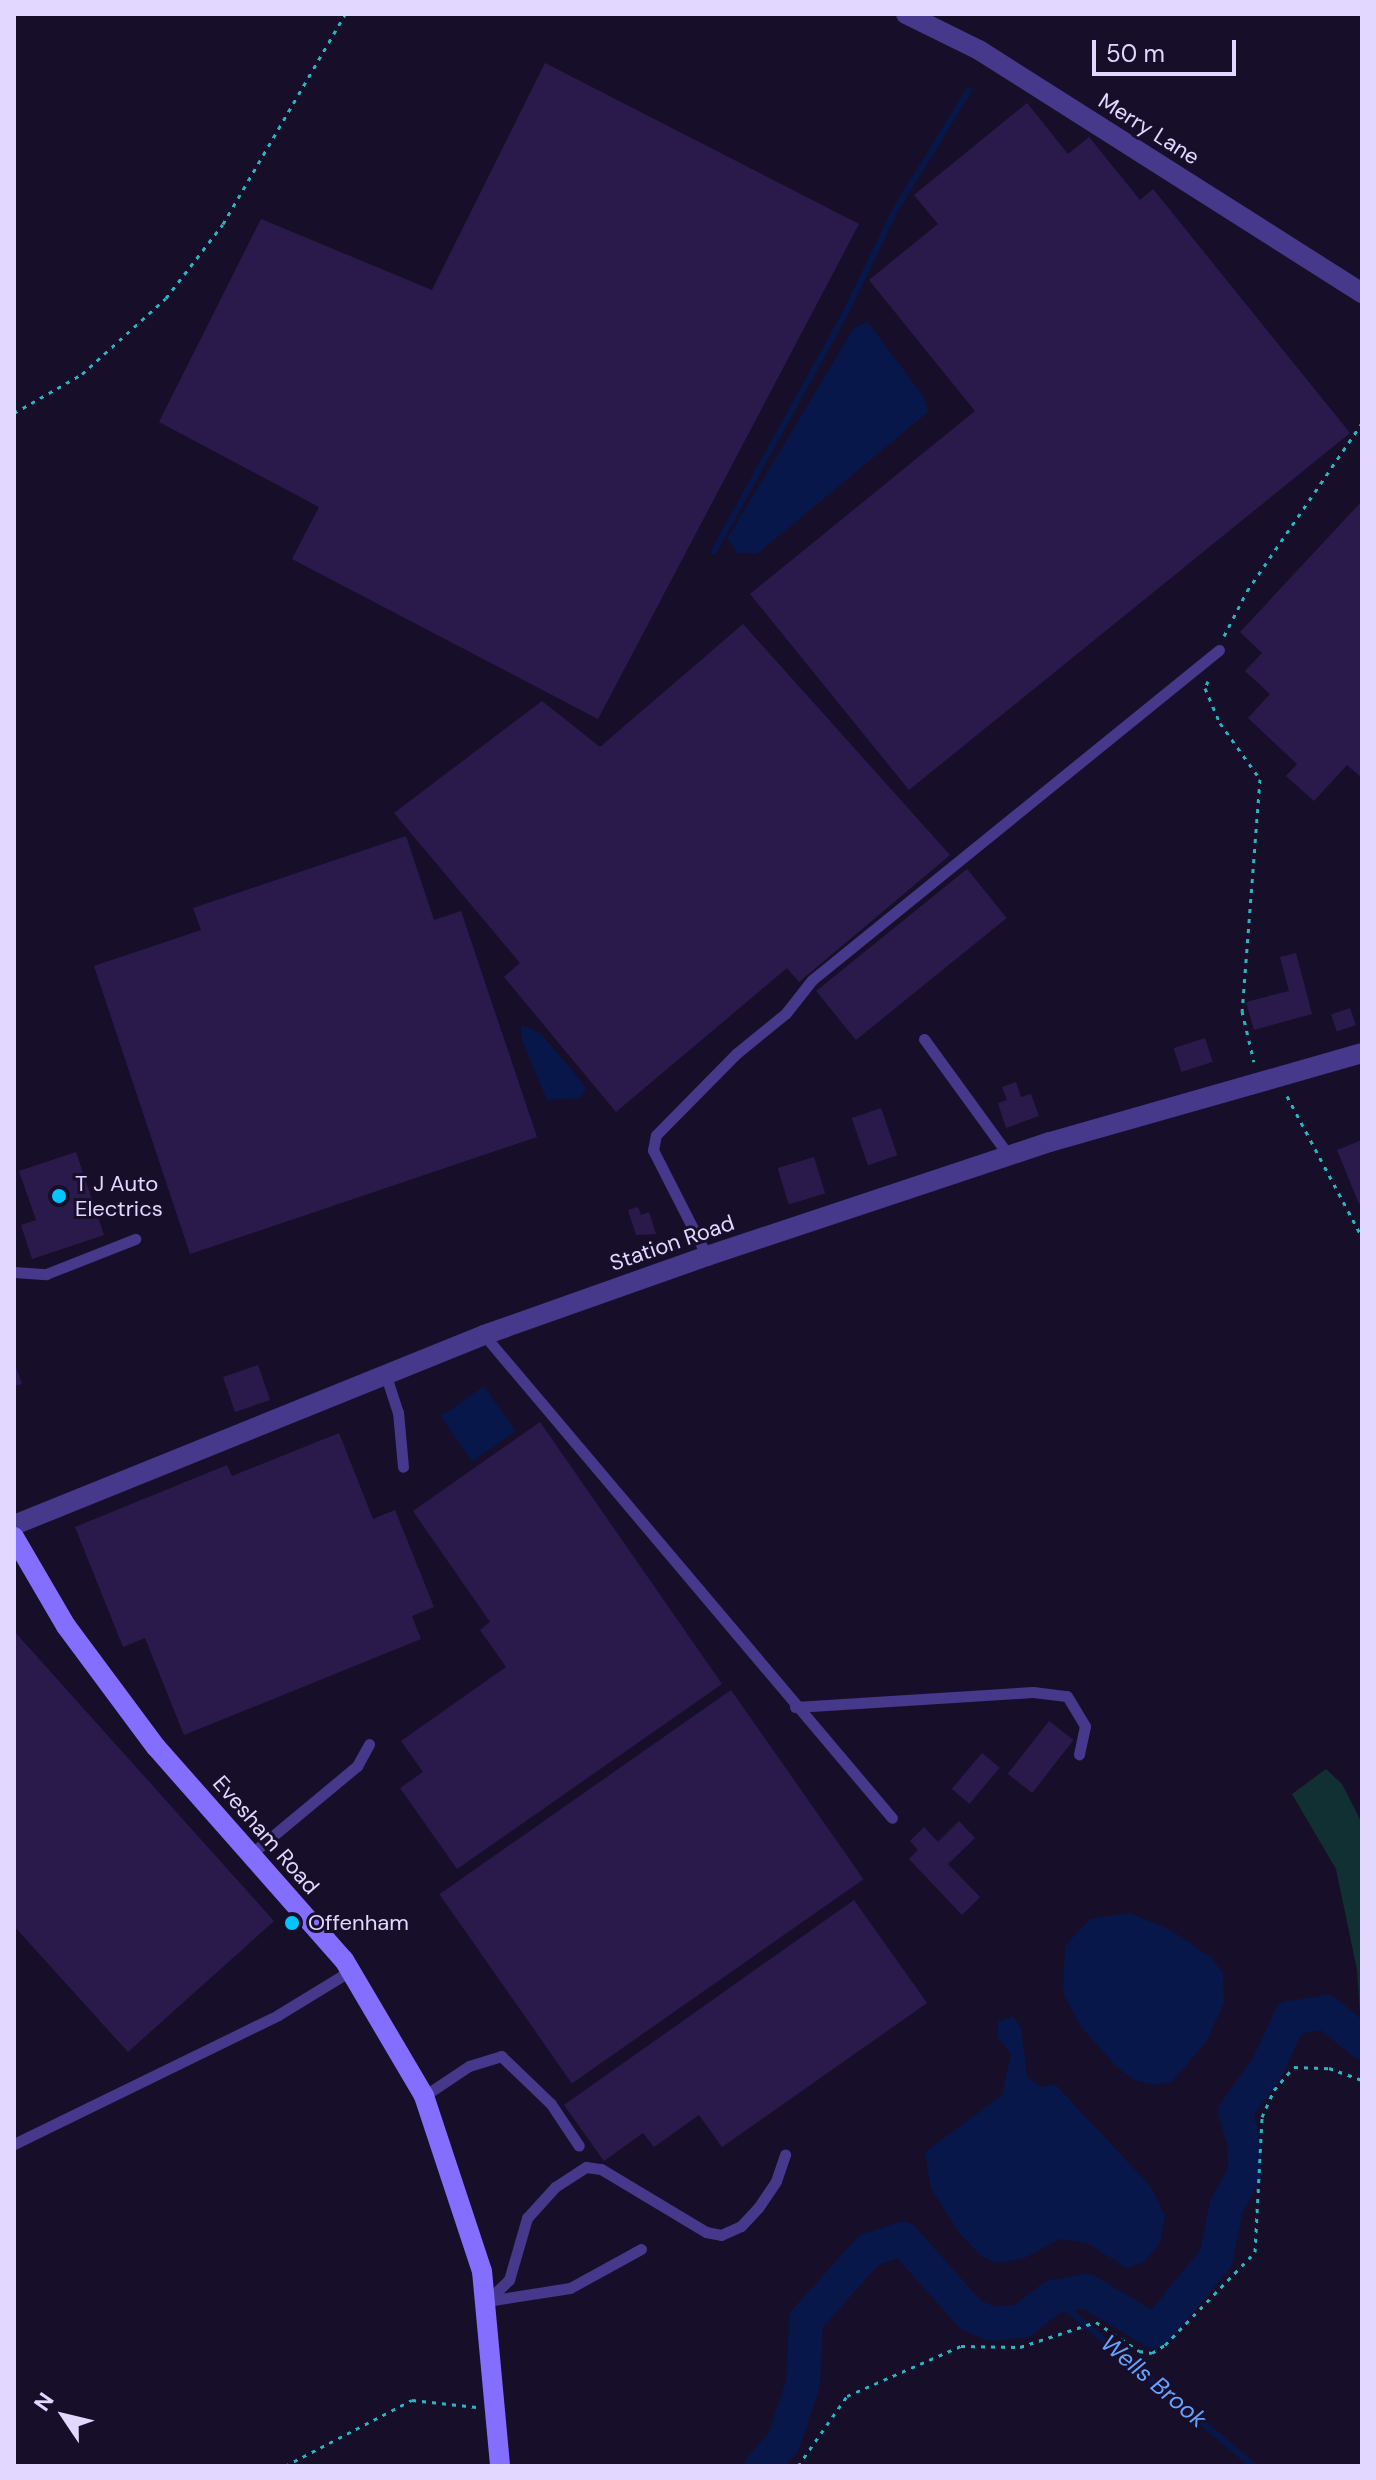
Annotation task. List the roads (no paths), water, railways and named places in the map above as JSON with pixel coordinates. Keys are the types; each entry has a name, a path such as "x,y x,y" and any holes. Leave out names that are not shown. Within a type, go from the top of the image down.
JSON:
{"main road":[{"name":"Evesham Road","path":"14,1537 66,1626 156,1747 350,1971 424,2096 482,2271 500,2466"}],"street":[{"name":"Merry Lane","path":"906,14 979,50 1362,293"},
{"name":"Station Road","path":"14,1525 484,1335 707,1256 1009,1156 1362,1053"}],"lane":[{"path":"707,1256 653,1150 656,1135 737,1053 786,1013 812,980 1219,650"},
{"path":"924,1039 1009,1156"},
{"path":"14,1272 46,1274 135,1239"},
{"path":"484,1335 795,1707 892,1818"},
{"path":"386,1376 398,1412 403,1467"},
{"path":"795,1707 1033,1692 1067,1696 1085,1726 1079,1754"},
{"path":"251,1854 357,1766 369,1744"},
{"path":"14,2144 278,2015 350,1971"},
{"path":"424,2096 469,2066 501,2056 551,2104 579,2146"},
{"path":"487,2301 509,2280 527,2218 555,2187 586,2167 601,2169 706,2232 721,2235 741,2226 758,2208 776,2181 785,2155"},
{"path":"487,2301 570,2288 641,2249"}],"waterway":[{"path":"714,551 845,314 894,212 969,90"},
{"path":"762,2466 783,2443 803,2384 806,2320 869,2250 903,2239 971,2315 992,2324 1022,2321 1053,2297 1087,2291 1155,2332 1216,2258 1226,2207 1245,2173 1244,2140 1235,2112 1267,2068 1290,2018 1326,2012 1362,2042"},
{"name":"Wells Brook","path":"1053,2297 1254,2466"}],"place":[{"name":"T J Auto Electrics","path":"59,1196"},
{"name":"Offenham","path":"292,1923"}]}
